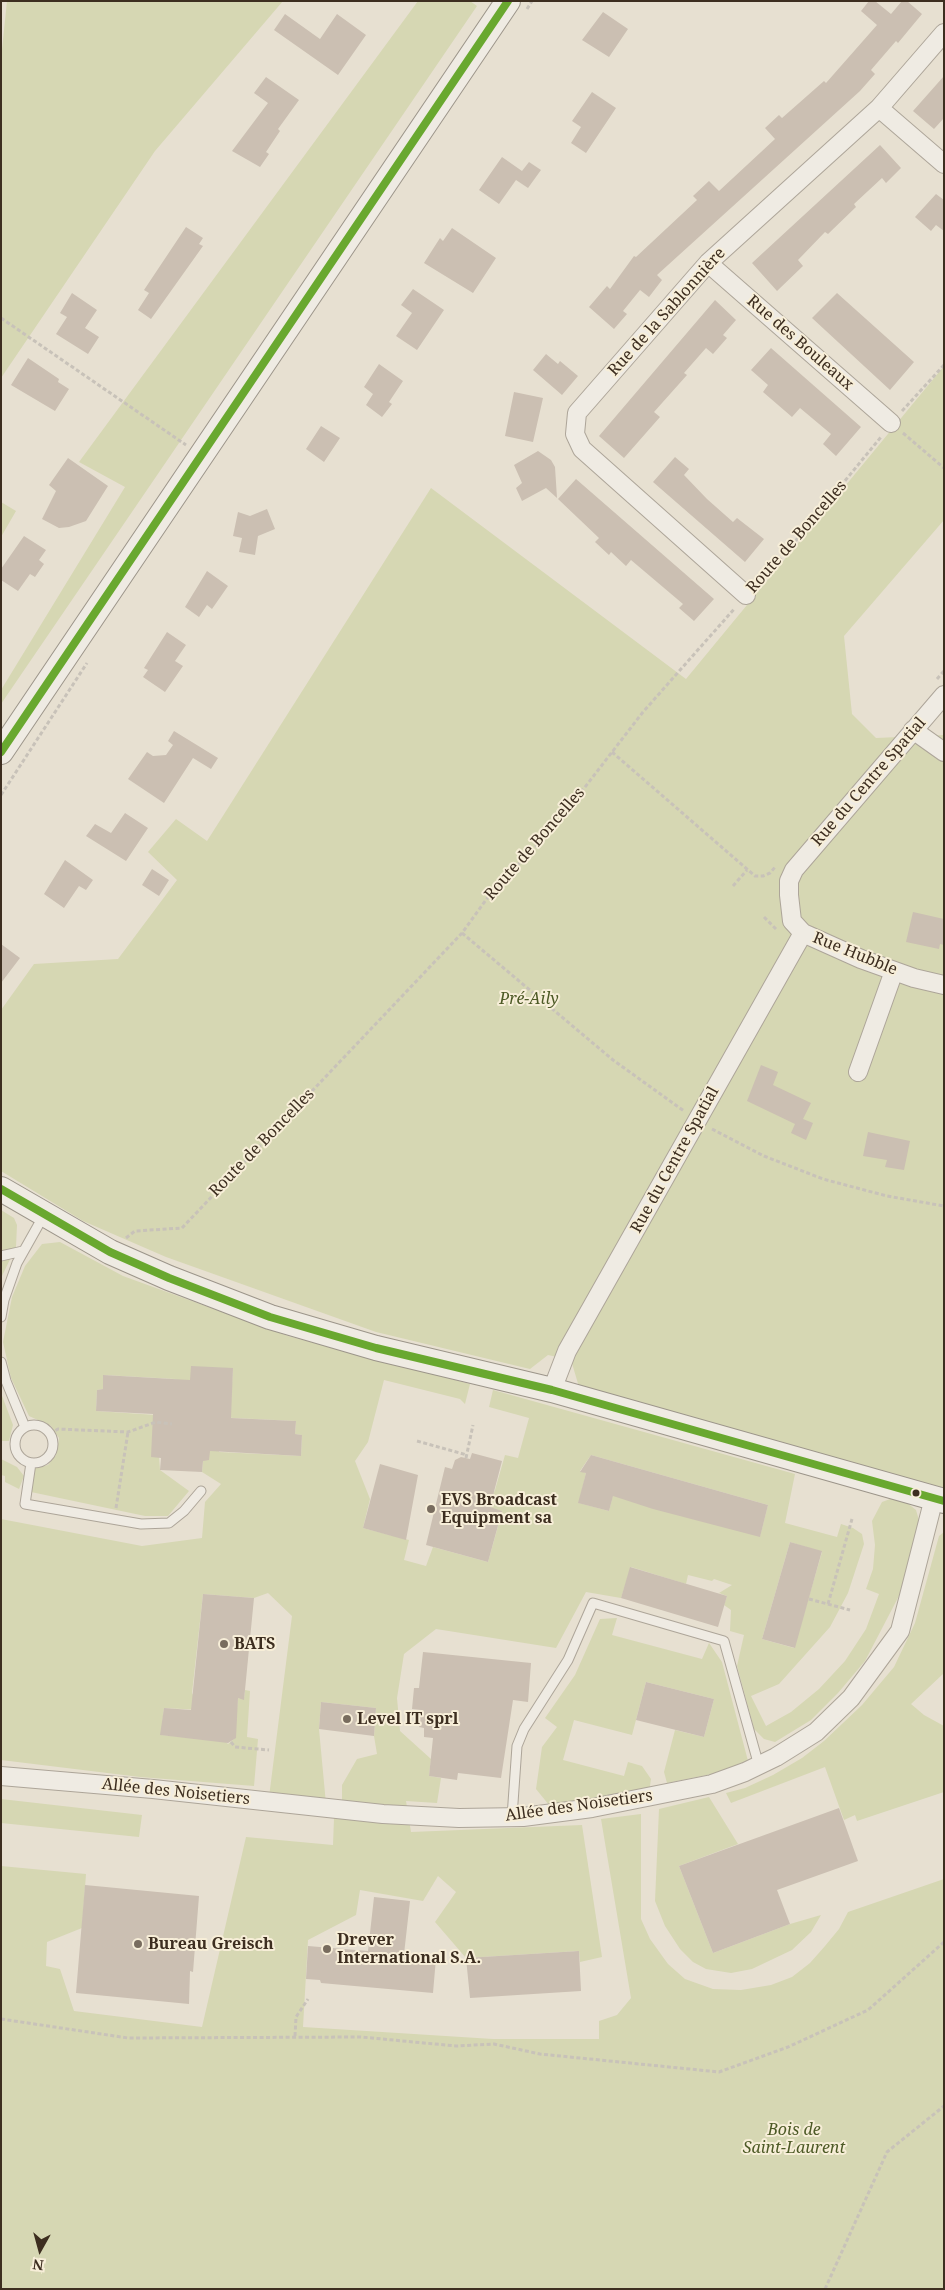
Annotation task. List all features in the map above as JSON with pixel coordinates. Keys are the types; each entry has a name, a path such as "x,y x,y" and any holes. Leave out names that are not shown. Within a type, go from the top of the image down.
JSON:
{"street":[{"path":"1,752 508,1"},
{"name":"Rue de la Sablonnière","path":"746,595 582,449 575,434 577,414 708,263 879,108 944,33"},
{"path":"879,108 944,164"},
{"name":"Rue des Bouleaux","path":"708,263 891,423"},
{"name":"Rue du Centre Spatial","path":"794,870 944,695"},
{"path":"913,730 944,752"},
{"name":"Rue Hubble","path":"794,870 789,881 792,921 804,933 861,959 894,971 944,985"},
{"name":"Rue du Centre Spatial","path":"552,1390 567,1351 804,933"},
{"path":"858,1072 894,971"},
{"path":"1,1189 110,1252 169,1278 270,1317 376,1348 552,1390 939,1499"},
{"name":"Allée des Noisetiers","path":"1,1776 153,1789 383,1814 459,1818 512,1817 592,1808 712,1784 759,1766 816,1732 852,1698 900,1631 939,1499"}],"lane":[{"path":"1,1317 4,1300 23,1251 44,1215"},
{"path":"1,1256 23,1251"},
{"path":"1,1362 6,1382 25,1427"},
{"path":"39,1426 50,1434 53,1446 51,1452 42,1461 31,1462 23,1460 15,1450 15,1439 19,1431 25,1427 39,1426"},
{"path":"31,1462 25,1504 114,1520 141,1524 169,1523 184,1511 201,1491"},
{"path":"512,1817 517,1746 524,1729 568,1660 593,1603 724,1640 759,1766"}],"path":[{"path":"1,318 201,455"},
{"name":"Route de Boncelles","path":"110,1252 134,1231 182,1228 462,933 494,889 551,831 643,712 746,595 782,558 870,452 891,423 944,364"},
{"path":"891,423 944,468"},
{"path":"612,752 747,870 733,886"},
{"path":"462,933 613,1060 698,1121 732,1142 823,1179 887,1196 944,1206"},
{"path":"50,1434 58,1429 128,1432 156,1422 172,1424"},
{"path":"417,1441 467,1456 473,1425"},
{"path":"114,1520 128,1432"},
{"path":"828,1604 852,1519"},
{"path":"808,1599 850,1610"},
{"path":"231,1742 235,1747 269,1750"},
{"path":"1,2019 128,2038 361,2037 456,2046 494,2044 540,2054 719,2072 788,2047 868,2010 944,1942"},
{"path":"295,2036 296,2017 308,1999"},
{"path":"825,2289 887,2152 944,2106"}],"green space":[{"path":"7,1 283,1 155,151 1,378 1,59"},
{"path":"418,1 470,1 477,6 1,704 1,690 125,487 79,462"},
{"name":"Pré-Aily","path":"944,366 944,520 844,636 852,714 876,738 944,735 944,1488 579,1387 571,1360 548,1355 530,1369 376,1332 166,1257 83,1221 1,1171 1,1010 34,964 118,959 177,880 148,852 176,819 207,841 431,488 686,679"},
{"path":"1,502 16,511 1,537"},
{"path":"1,1210 14,1218 17,1225 16,1247 1,1278"},
{"name":"Bois de Saint-Laurent","path":"60,1242 123,1276 288,1336 470,1384 465,1404 460,1399 384,1380 368,1442 355,1461 370,1499 363,1528 409,1540 404,1560 426,1566 433,1547 488,1562 502,1512 487,1506 495,1490 505,1455 518,1458 529,1418 489,1407 493,1390 795,1474 785,1523 837,1537 841,1524 853,1528 862,1534 864,1544 848,1593 830,1627 779,1684 751,1696 766,1726 791,1712 819,1689 845,1661 866,1629 879,1594 866,1589 873,1569 875,1545 872,1521 882,1502 893,1498 906,1502 916,1510 921,1527 901,1592 865,1661 838,1693 811,1720 775,1742 764,1739 754,1729 737,1666 744,1635 730,1631 731,1610 724,1605 727,1596 719,1593 732,1585 714,1579 712,1581 688,1575 686,1584 631,1567 621,1598 586,1592 556,1648 436,1629 404,1654 397,1698 400,1731 431,1759 429,1776 441,1778 437,1803 406,1801 411,1832 582,1825 602,1957 580,1962 579,1951 466,1958 435,1922 456,1892 438,1876 423,1901 360,1890 356,1915 308,1940 303,2027 493,2039 599,2039 599,2021 617,2015 631,1998 601,1819 641,1814 641,1919 650,1939 668,1964 685,1979 713,1989 741,1990 771,1985 792,1977 810,1963 825,1946 839,1929 848,1912 944,1879 944,2289 1,2289 1,1866 86,1874 82,1928 47,1942 46,1966 60,1969 74,2011 202,2027 246,1837 333,1845 334,1818 342,1818 342,1785 357,1759 377,1754 374,1736 376,1708 321,1702 319,1729 326,1804 269,1797 292,1616 268,1593 254,1598 203,1594 192,1693 201,1710 164,1708 161,1735 225,1741 228,1744 234,1739 238,1698 244,1699 245,1690 250,1691 247,1737 258,1739 254,1786 140,1777 1,1760 1,1519 142,1546 202,1538 205,1502 221,1484 202,1472 203,1461 210,1445 219,1445 219,1452 301,1456 302,1435 295,1434 296,1421 214,1417 231,1400 233,1368 190,1387 175,1379 104,1375 103,1389 97,1390 96,1411 156,1415 160,1470 189,1491 168,1516 145,1516 31,1492 34,1468 48,1465 56,1455 59,1438 51,1426 29,1416 11,1378 3,1342 12,1297 25,1266 42,1244","holes":["591,1455 768,1505 760,1536 613,1495 609,1511 579,1503 586,1473 580,1471","790,1542 822,1552 794,1648 762,1639"]},
{"path":"1,1393 13,1425 9,1441 1,1441"},
{"path":"1,1459 17,1467 24,1476 19,1489 5,1482 5,1476 1,1475"},
{"path":"944,1532 943,1674 911,1704 924,1715 944,1726 944,1792 857,1821 855,1815 844,1820 825,1767 731,1803 726,1793 745,1788 773,1775 802,1758 824,1741 862,1705 894,1667 915,1623 939,1536"},
{"path":"617,1618 612,1635 702,1659 709,1643 722,1662 748,1761 717,1773 667,1783 664,1772 675,1730 704,1737 714,1699 646,1682 632,1735 574,1720 563,1760 624,1776 628,1762 642,1766 651,1779 649,1793 549,1805 536,1789 542,1747 557,1727 545,1718 575,1675 600,1619"},
{"path":"709,1797 738,1844 679,1866 713,1953 790,1924 821,1915 811,1932 792,1950 752,1969 731,1973 706,1969 693,1962 680,1949 665,1926 655,1901 659,1809"},
{"path":"1,1799 142,1815 139,1837 1,1823"}],"building":[{"path":"869,1 875,1 891,14 902,1 907,1 922,14 898,43 896,41 871,70 875,74 860,91 657,275 662,280 649,297 640,290 623,311 627,314 614,329 589,307 607,286 610,289 634,256 636,257 697,200 693,196 709,181 719,191 775,139 765,128 779,115 782,118 824,81 826,83 877,25 861,11"},
{"path":"603,12 628,29 609,57 582,40"},
{"path":"285,14 320,39 337,14 366,35 338,75 274,30"},
{"path":"944,76 944,118 934,129 913,111"},
{"path":"266,77 299,100 278,129 280,131 266,152 269,154 260,167 232,151 268,103 254,93"},
{"path":"592,92 616,108 586,153 571,143 581,127 572,121"},
{"path":"880,145 901,168 886,183 882,178 854,204 856,207 828,234 825,232 798,260 803,266 777,291 752,263"},
{"path":"502,157 522,171 529,162 541,170 528,188 516,180 499,204 479,190"},
{"path":"936,194 944,200 944,231 936,225 931,231 915,217"},
{"path":"186,227 203,238 199,244 203,246 151,319 138,310 149,293 144,290"},
{"path":"452,228 496,258 473,293 424,263 440,238 443,241"},
{"path":"413,289 444,310 417,350 396,336 412,313 401,305"},
{"path":"72,293 97,310 85,328 99,337 88,354 56,334 67,317 60,313"},
{"path":"837,293 914,362 890,390 812,318"},
{"path":"715,300 736,320 723,335 727,338 713,354 706,348 684,373 687,375 654,412 660,417 624,458 599,436"},
{"path":"771,348 861,427 836,456 823,444 831,434 800,408 792,417 763,392 768,385 751,370"},
{"path":"546,354 558,364 560,361 578,376 562,395 533,370"},
{"path":"28,358 59,379 58,382 69,389 55,411 11,385"},
{"path":"379,364 403,381 389,402 392,404 382,417 366,405 373,394 364,387"},
{"path":"514,392 543,398 533,442 505,436"},
{"path":"321,426 340,438 324,462 306,449"},
{"path":"538,451 551,460 555,467 557,498 546,488 522,501 516,488 522,483 514,465"},
{"path":"675,457 689,469 684,475 707,499 733,522 737,518 764,539 745,562 653,482"},
{"path":"68,458 108,486 86,521 69,527 59,528 42,519 56,491 49,485"},
{"path":"576,479 714,599 694,621 679,608 683,604 631,560 626,566 611,552 609,555 595,542 599,538 558,499"},
{"path":"267,509 275,529 258,536 255,555 239,552 242,538 233,536 238,512 250,516"},
{"path":"24,536 46,550 39,560 44,564 35,577 30,574 18,591 1,580 1,569"},
{"path":"207,571 228,586 212,609 207,605 199,617 185,607"},
{"path":"167,632 186,645 175,661 183,666 165,692 143,677 148,670 144,668"},
{"path":"174,731 218,758 211,769 193,758 164,803 128,779 147,752 153,756 166,755 173,745 168,741"},
{"path":"125,813 148,828 126,861 86,836 95,824 111,833"},
{"path":"65,860 93,880 86,890 79,886 64,908 44,894"},
{"path":"152,869 169,880 159,896 142,885"},
{"path":"913,912 944,919 944,945 940,944 939,949 906,942"},
{"path":"1,944 20,958 1,983"},
{"path":"761,1065 778,1072 773,1085 811,1103 803,1119 813,1123 806,1140 791,1133 795,1124 747,1101"},
{"path":"868,1132 910,1141 904,1170 885,1167 887,1160 863,1156"},
{"path":"191,1366 233,1368 231,1418 296,1421 295,1434 302,1435 301,1456 210,1451 209,1460 203,1461 202,1472 160,1470 161,1458 151,1457 153,1414 96,1411 97,1390 103,1389 103,1375 190,1380"},
{"path":"472,1453 502,1461 490,1507 502,1511 488,1562 426,1545 445,1467 452,1469 455,1460 461,1457 470,1459"},
{"path":"591,1455 768,1505 760,1537 653,1509 613,1496 609,1511 578,1503 586,1473 580,1472"},
{"path":"380,1464 418,1475 406,1540 363,1528"},
{"path":"790,1542 822,1551 795,1648 762,1639"},
{"path":"630,1567 727,1596 718,1627 621,1598"},
{"name":"BATS","path":"203,1594 254,1598 244,1700 238,1698 236,1738 228,1743 160,1735 164,1708 191,1710"},
{"path":"423,1652 531,1663 528,1702 513,1700 501,1778 458,1773 457,1780 429,1776 433,1738 424,1737 424,1728 419,1727 421,1710 412,1709 414,1688 419,1688"},
{"path":"646,1682 714,1699 704,1737 636,1720"},
{"name":"Level IT sprl","path":"321,1702 376,1708 374,1736 319,1729"},
{"path":"839,1808 858,1861 777,1890 790,1924 713,1953 679,1866"},
{"name":"Bureau Greisch","path":"85,1885 199,1896 193,1972 190,1971 189,2004 76,1993"},
{"path":"374,1897 410,1901 404,1954 436,1958 433,1993 321,1983 320,1980 306,1979 308,1946 368,1951"},
{"path":"579,1951 581,1991 470,1998 466,1958"}],"transit line":[{"path":"1,752 508,1"},
{"path":"1,1189 110,1252 169,1278 270,1317 376,1348 552,1390 944,1501"}],"place":[{"name":"EVS Broadcast Equipment sa","path":"431,1509"},
{"name":"BATS","path":"224,1644"},
{"name":"Level IT sprl","path":"347,1719"},
{"name":"Bureau Greisch","path":"138,1944"},
{"name":"Drever International S.A.","path":"327,1949"}]}
